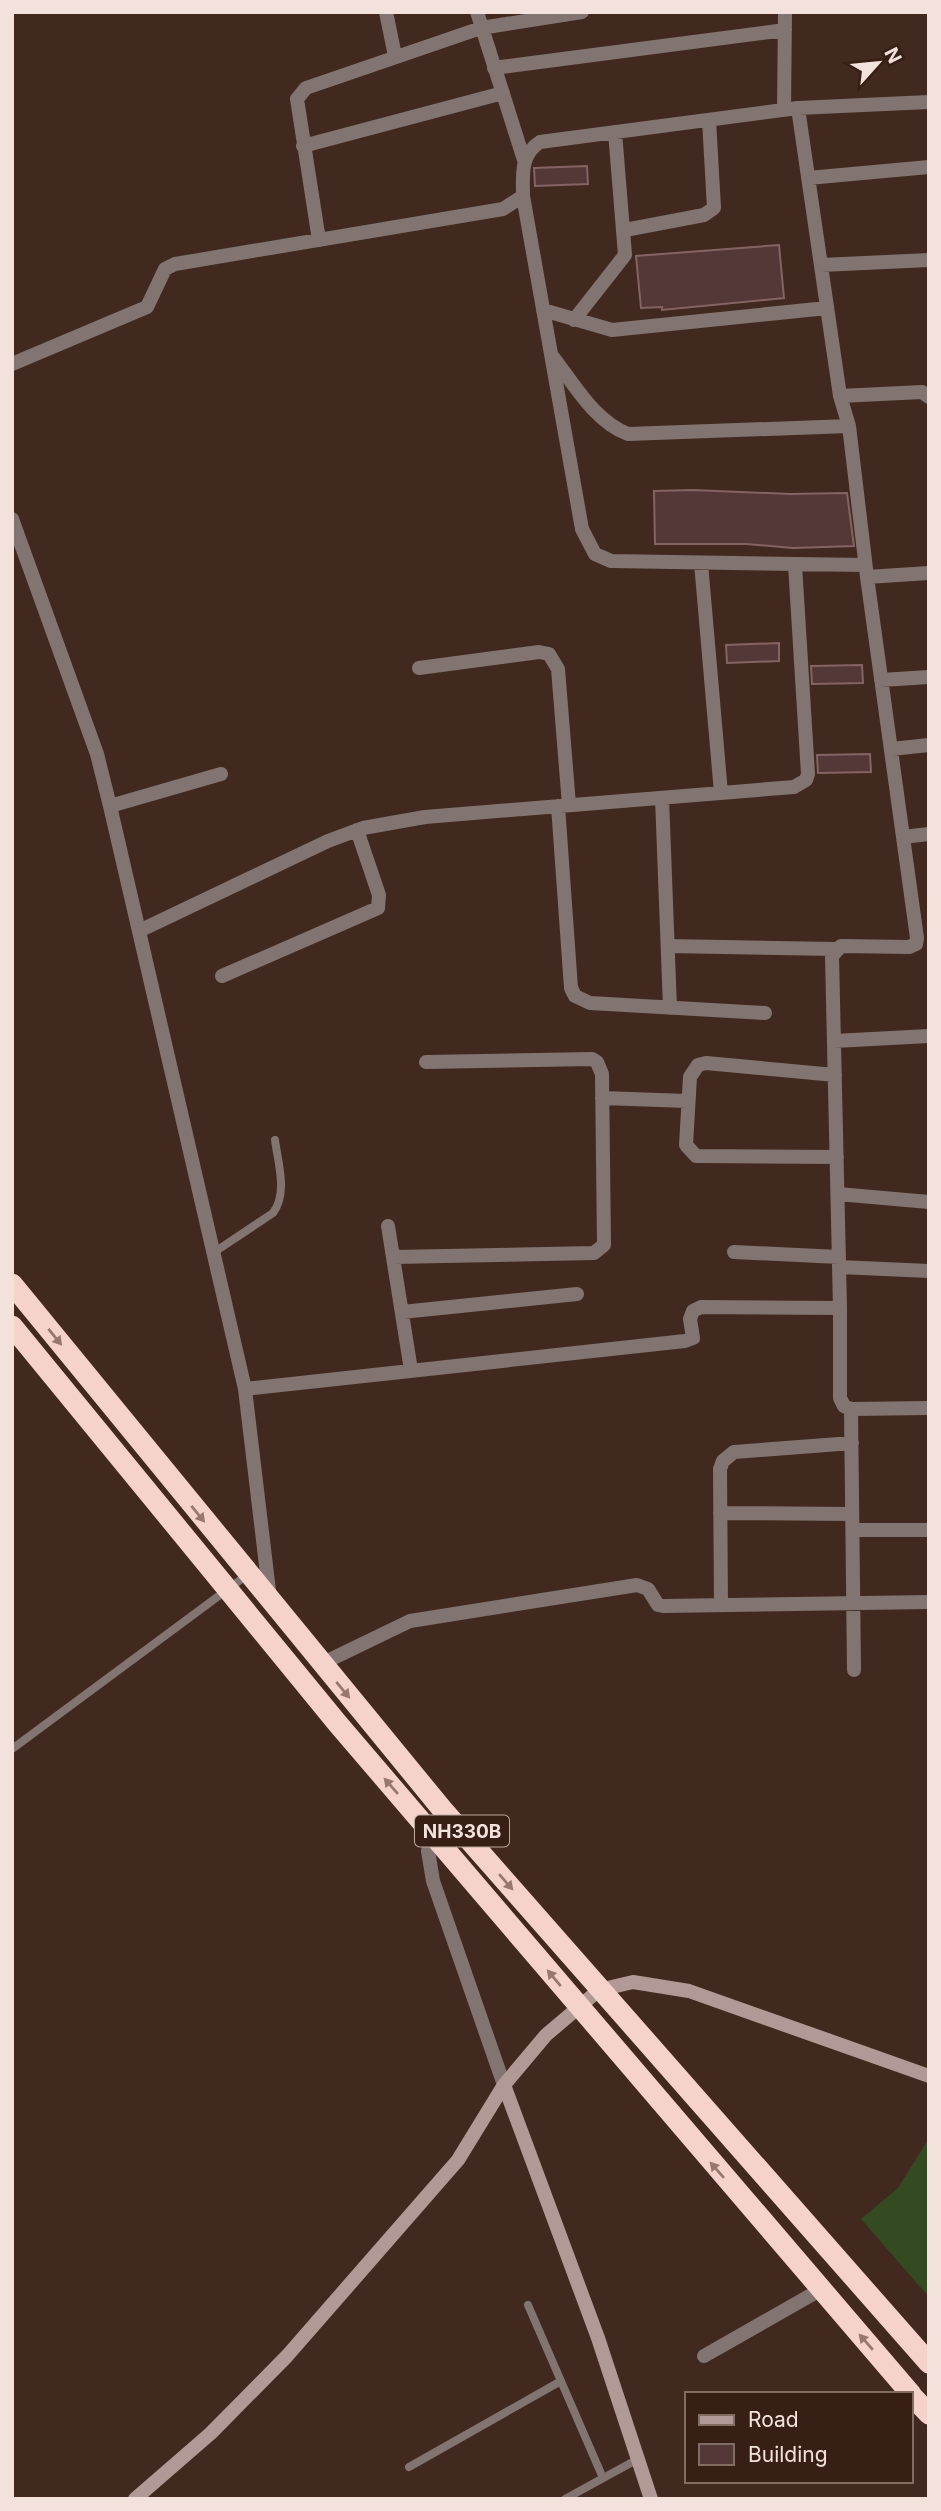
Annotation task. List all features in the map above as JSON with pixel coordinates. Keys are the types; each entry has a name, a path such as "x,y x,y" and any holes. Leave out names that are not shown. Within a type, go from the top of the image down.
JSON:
{"highway":[{"name":"NH330B","path":"12,1284 321,1664 599,1990 929,2364"},
{"name":"NH330B","path":"12,1326 433,1835 909,2392"},
{"name":"NH330B","path":"913,2396 929,2414"}],"main road":[{"path":"135,2499 211,2433 287,2356 458,2160 504,2085 547,2035 599,1990 633,1982 689,1991 929,2076"},
{"path":"504,2085 598,2338 651,2499"}],"street":[{"path":"386,12 395,56"},
{"path":"477,12 524,160 523,196 582,529 595,554 611,561 795,565 929,573"},
{"path":"319,240 303,146 298,99 300,94 314,83 481,28 582,12"},
{"path":"785,12 791,109 808,178 840,396 849,426 866,571 917,938 916,944 909,947"},
{"path":"495,68 785,30"},
{"path":"303,146 503,93"},
{"path":"524,160 530,149 540,142 791,109 929,102"},
{"path":"625,230 705,215 714,208 709,120"},
{"path":"574,320 625,255 615,132"},
{"path":"808,178 929,167"},
{"path":"12,364 146,307 165,269 175,264 503,209 523,196"},
{"path":"821,265 929,260"},
{"path":"543,310 611,330 827,308"},
{"path":"551,355 600,417 614,429 628,434 849,426"},
{"path":"840,396 922,392 929,397"},
{"path":"12,519 97,754 110,806 245,1388 271,1604"},
{"path":"701,563 720,793"},
{"path":"139,931 357,830 425,817 794,788 806,780 795,565"},
{"path":"418,668 539,652 549,654 558,669 571,988 575,996 590,1003 765,1013"},
{"path":"881,681 929,677"},
{"path":"891,749 929,745"},
{"path":"110,806 221,774"},
{"path":"662,798 670,1008"},
{"path":"222,976 378,908 379,895 357,830"},
{"path":"903,837 929,834"},
{"path":"668,946 835,949 841,946 929,945"},
{"path":"835,949 832,956 840,1398 844,1406 851,1409 929,1408"},
{"path":"834,1041 929,1036"},
{"path":"393,1257 594,1253 604,1245 602,1073 597,1062 592,1059 426,1062"},
{"path":"835,1075 706,1063 692,1070 686,1145 689,1152 696,1156 837,1157"},
{"path":"602,1098 688,1101"},
{"path":"838,1194 929,1202"},
{"path":"388,1226 411,1370"},
{"path":"734,1252 929,1271"},
{"path":"402,1312 577,1294"},
{"path":"245,1388 685,1340 693,1338 690,1319 693,1311 701,1307 840,1308"},
{"path":"851,1409 854,1670"},
{"path":"721,1604 720,1469 727,1455 852,1443"},
{"path":"720,1513 852,1514"},
{"path":"853,1530 929,1530"},
{"path":"321,1664 410,1621 637,1585 648,1589 655,1601 663,1606 929,1602"},
{"path":"433,1835 428,1851 433,1881 504,2085"},
{"path":"704,2356 820,2290"}],"lane":[{"path":"214,1253 272,1213 280,1204 282,1191 275,1140"},
{"path":"12,1749 247,1575"},
{"path":"528,2305 603,2478"},
{"path":"409,2467 561,2381"},
{"path":"565,2499 638,2459"}],"green space":[{"path":"929,2138 929,2297 861,2219 898,2188"}],"building":[{"path":"587,166 588,184 535,186 534,168"},
{"path":"779,245 784,298 662,310 662,307 641,308 636,256"},
{"path":"654,491 790,494 847,493 854,546 793,548 746,544 655,544"},
{"path":"779,643 779,661 727,663 726,645"},
{"path":"862,665 863,683 812,684 811,666"},
{"path":"870,754 871,772 818,773 817,755"}]}
